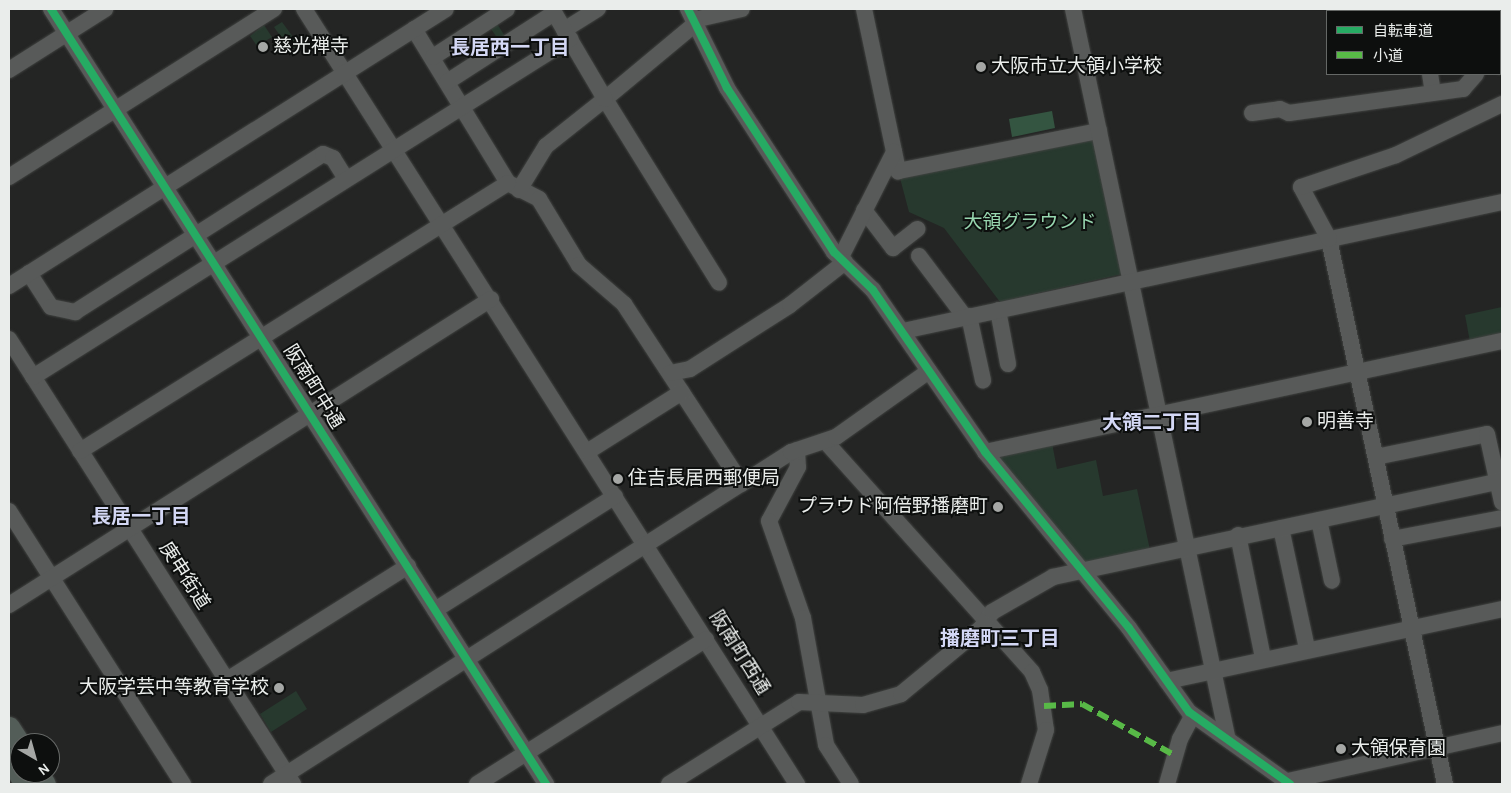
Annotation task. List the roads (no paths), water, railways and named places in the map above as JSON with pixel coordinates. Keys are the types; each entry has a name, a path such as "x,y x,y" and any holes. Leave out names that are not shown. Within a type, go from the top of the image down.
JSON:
{"main road":[{"path":"9,759 25,784"}],"street":[{"name":"阪南町中通","path":"52,9 546,784"},
{"path":"9,70 105,9"},
{"path":"9,178 274,9"},
{"name":"阪南町西通","path":"304,9 491,299 797,784"},
{"path":"9,286 446,9"},
{"path":"433,57 506,9"},
{"path":"33,377 462,106 567,34 598,9"},
{"path":"80,451 442,224 514,187 546,146 605,99 692,17 742,9"},
{"path":"864,9 898,171 1099,131"},
{"path":"1073,9 1129,281 1227,736"},
{"path":"447,82 553,11 719,283"},
{"path":"692,17 736,102 843,259 902,331 985,452 1080,572 1129,628 1193,715 1227,736 1289,783 1502,733"},
{"path":"414,29 514,187 539,198 579,265 624,304 742,484"},
{"path":"1430,75 1433,93"},
{"path":"1252,113 1280,109 1289,113 1463,88 1475,75"},
{"path":"1445,784 1410,628 1386,505 1329,238 1301,187 1306,183 1349,175 1502,104"},
{"path":"670,373 690,369 790,305 843,259 864,210 894,152"},
{"path":"29,273 51,307 75,312 324,154 333,158 346,179"},
{"path":"902,331 1502,202"},
{"path":"864,210 893,248 917,229"},
{"path":"919,256 967,316 983,380"},
{"path":"9,605 491,299"},
{"path":"998,310 1008,364"},
{"name":"庚申街道","path":"9,339 290,779"},
{"path":"985,452 1158,416 1358,371 1502,342"},
{"path":"272,784 290,779 467,660 797,450 825,441 850,428 929,371"},
{"path":"587,452 682,392"},
{"path":"1376,457 1487,434 1501,481 1502,502"},
{"path":"825,441 1022,656 1040,690 1046,730 1029,784"},
{"path":"797,450 798,467 769,521 803,618 821,704 826,745 851,784"},
{"path":"669,784 799,702 863,705 901,694 981,628 986,617 1035,584 1187,546 1501,481"},
{"path":"435,610 615,496"},
{"path":"9,511 183,784"},
{"path":"1392,539 1502,518"},
{"path":"1319,520 1332,581"},
{"path":"1281,528 1307,648"},
{"path":"1238,535 1263,658"},
{"path":"227,680 408,566"},
{"path":"1167,681 1307,648 1502,609"},
{"path":"477,784 706,638"},
{"path":"1167,784 1180,739 1193,715"}],"place":[{"name":"慈光禅寺","path":"263,47"},
{"name":"大阪市立大領小学校","path":"981,67"},
{"name":"明善寺","path":"1307,422"},
{"name":"住吉長居西郵便局","path":"618,479"},
{"name":"プラウド阿倍野播磨町","path":"998,507"},
{"name":"大阪学芸中等教育学校","path":"279,688"},
{"name":"大領保育園","path":"1341,749"}],"district":[{"name":"長居西一丁目","path":"510,47"},
{"name":"大領二丁目","path":"1152,422"},
{"name":"長居一丁目","path":"141,516"},
{"name":"播磨町三丁目","path":"1000,638"}],"park label":[{"name":"大領グラウンド","path":"1030,223"}]}
